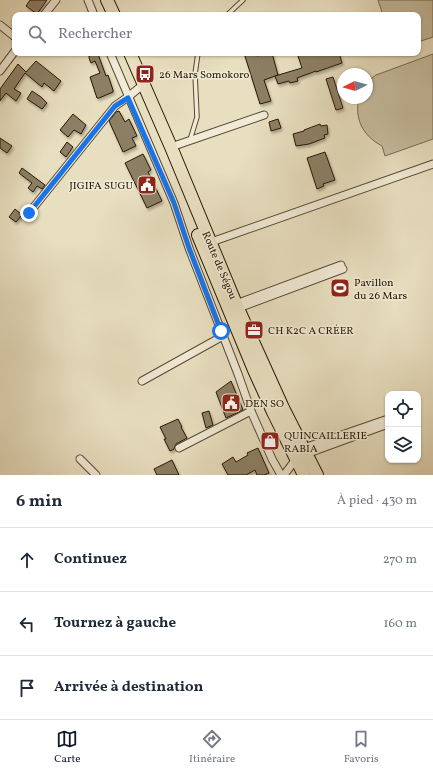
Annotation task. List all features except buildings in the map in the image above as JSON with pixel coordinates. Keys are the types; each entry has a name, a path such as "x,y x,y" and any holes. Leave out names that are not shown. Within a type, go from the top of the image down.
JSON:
{"highway":[{"path":"98,0 104,12"},
{"path":"107,0 113,12"},
{"name":"Route de Ségou","path":"123,56 139,88 207,244 270,405 300,454 317,475"},
{"name":"Route de Ségou","path":"131,56 171,147 207,244"},
{"name":"Route de Ségou","path":"300,454 304,475"}],"street":[{"path":"46,12 56,0"},
{"path":"88,0 93,12"},
{"path":"0,25 12,35"},
{"path":"0,71 12,55"},
{"path":"111,56 174,203 189,248 251,411 272,459 282,475 300,454 385,420"},
{"path":"29,213 115,106 128,98 139,88"},
{"path":"171,147 264,115"},
{"path":"207,244 433,164"},
{"path":"233,308 342,267"},
{"path":"142,381 223,336"},
{"path":"179,448 251,411"},
{"path":"300,454 385,425"},
{"path":"80,459 96,475"}],"lane":[{"path":"230,12 243,0"},
{"path":"190,140 197,117 195,74 198,56"}],"shaded area":[{"path":"378,0 433,0 433,37 421,41 421,12 382,12"},
{"path":"433,54 433,139 385,156 382,146 375,142 365,132 359,120 358,113 358,104 373,104 373,77"}],"place":[{"name":"26 Mars Somokoro","path":"145,74"},
{"name":"JIGIFA SUGU","path":"147,185"},
{"name":"Pavillon du 26 Mars","path":"340,288"},
{"name":"CH K2C A CRÉER","path":"254,330"},
{"name":"DEN SO","path":"231,403"},
{"name":"QUINCAILLERIE RABIA","path":"270,441"}],"route":[{"path":"29,213 115,106 128,98 174,203 189,248 221,331"}]}
